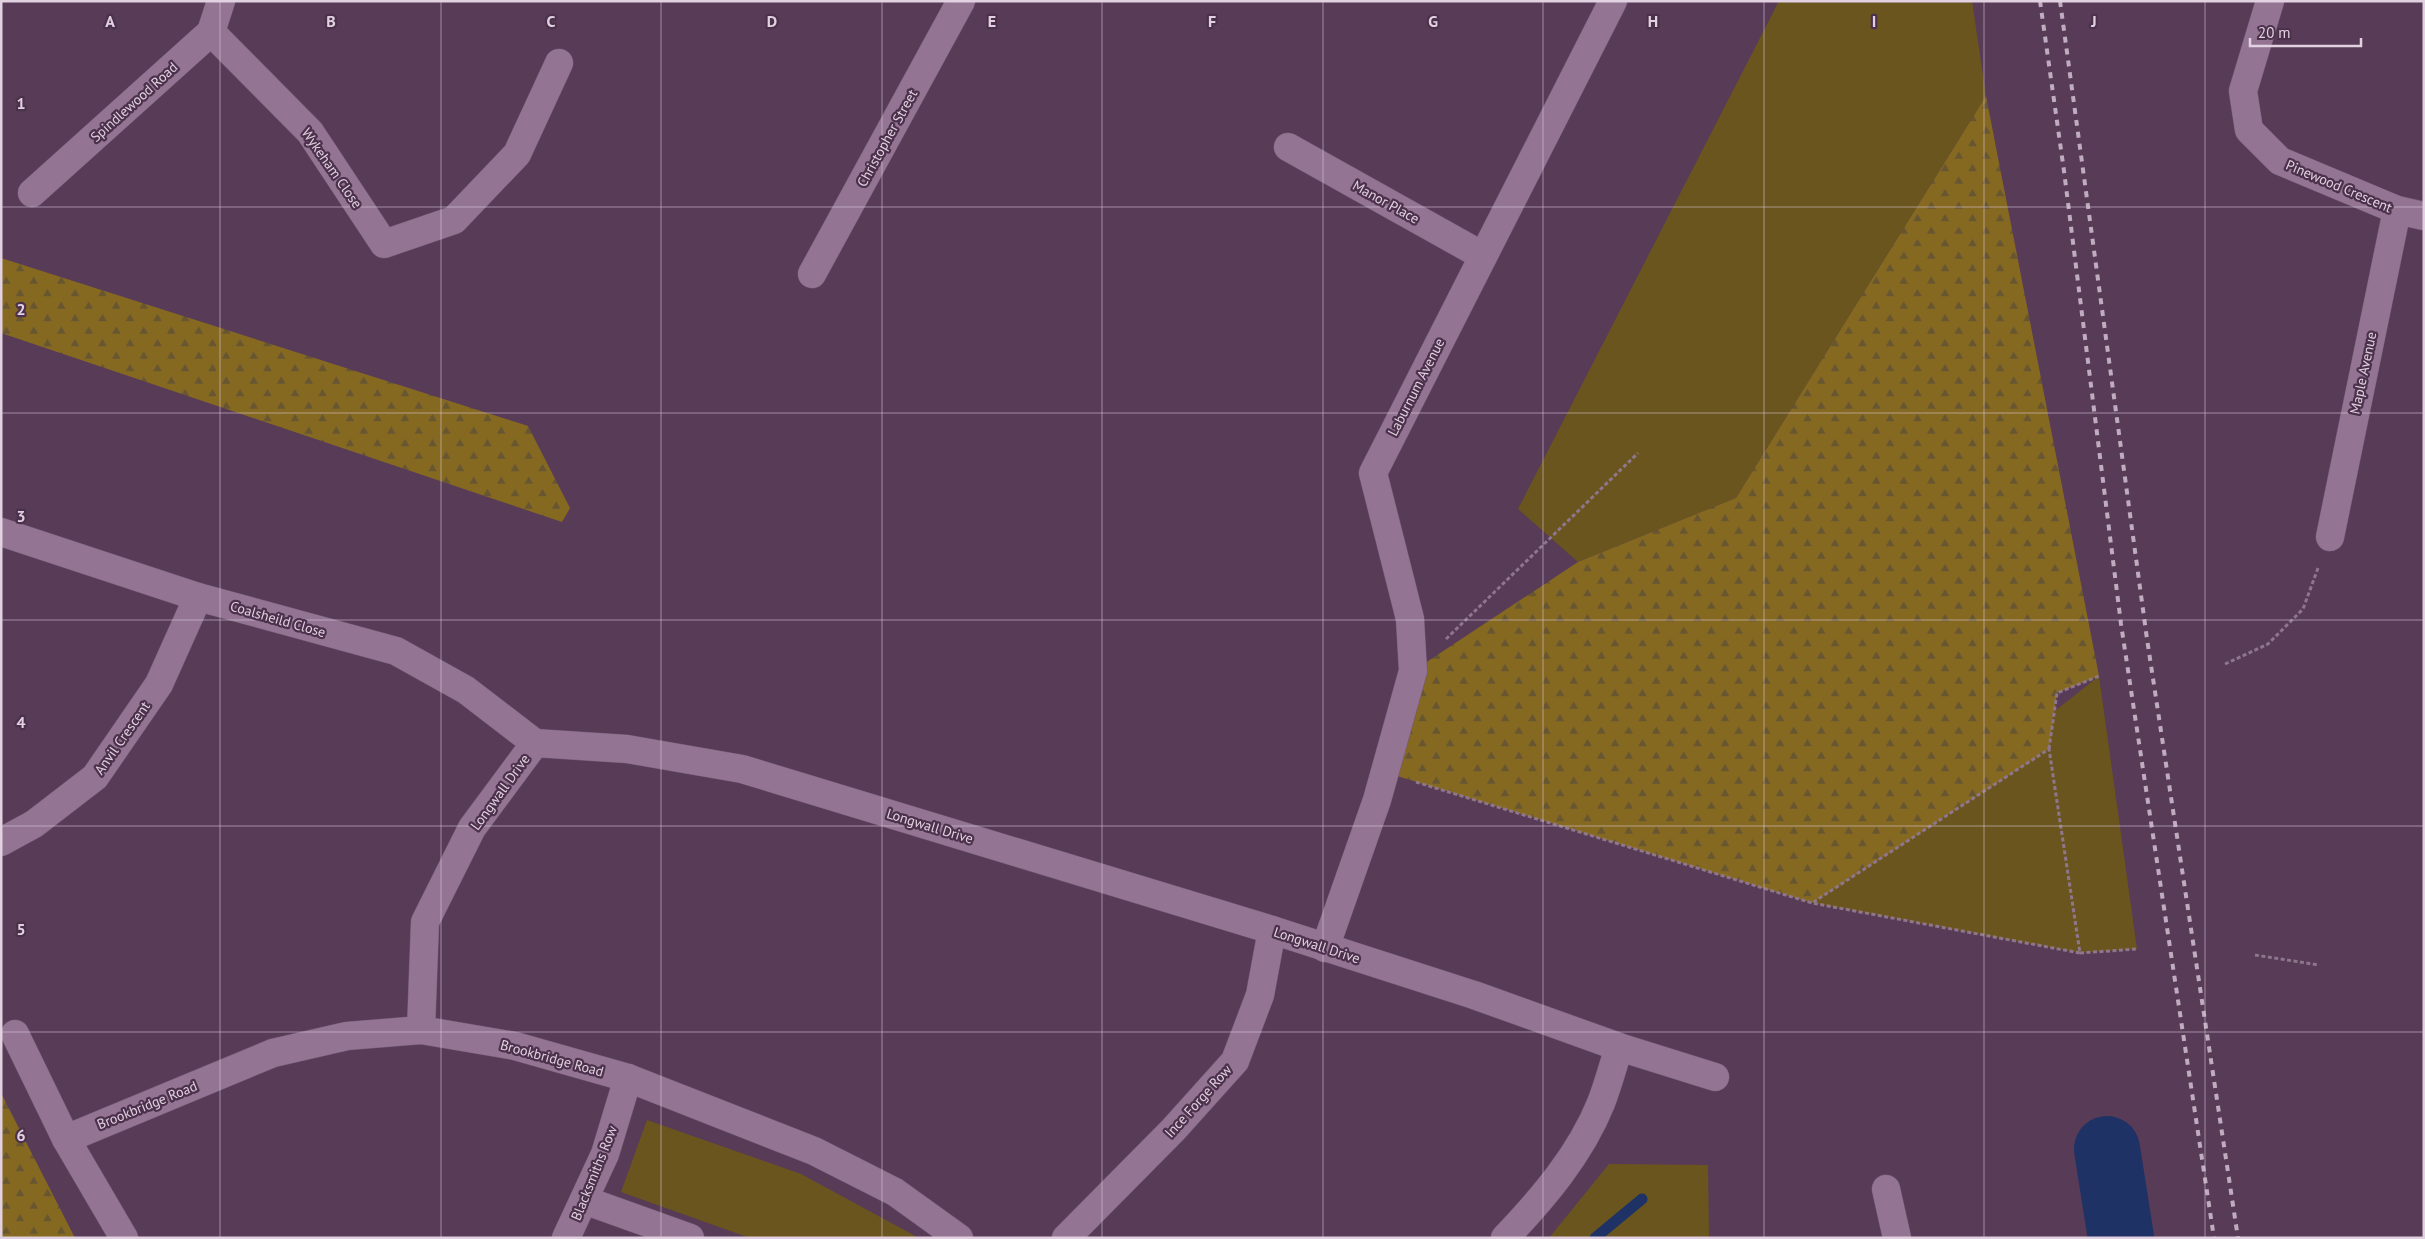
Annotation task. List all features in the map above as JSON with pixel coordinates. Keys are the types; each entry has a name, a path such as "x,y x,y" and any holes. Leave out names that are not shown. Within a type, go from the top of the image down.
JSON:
{"street":[{"path":"211,32 221,1"},
{"name":"Christopher Street","path":"812,274 961,1"},
{"name":"Laburnum Avenue","path":"1325,948 1377,800 1413,671 1410,619 1373,473 1613,1"},
{"name":"Pinewood Crescent","path":"2270,1 2243,91 2249,130 2280,161 2397,210 2424,216"},
{"name":"Spindlewood Road","path":"32,193 211,32"},
{"name":"Wykeham Close","path":"211,32 310,132 384,244 454,220 517,154 559,63"},
{"name":"Manor Place","path":"1288,147 1483,256"},
{"name":"Maple Avenue","path":"2330,537 2397,210"},
{"name":"Coalsheild Close","path":"1,532 198,597 396,651 466,690 535,743"},
{"name":"Anvil Crescent","path":"1,842 34,824 95,777 159,684 198,597"},
{"name":"Longwall Drive","path":"421,1030 425,922 472,828 535,743 627,749 742,770 1272,930 1474,995 1619,1047 1715,1077"},
{"name":"Ince Forge Row","path":"1066,1238 1173,1130 1235,1061 1260,995 1272,930"},
{"name":"Brookbridge Road","path":"66,1139 273,1053 348,1036 421,1030 515,1046 628,1078 814,1151 895,1192 959,1238"},
{"path":"15,1034 66,1139 124,1238"},
{"path":"1505,1238 1540,1201 1569,1161 1600,1103 1619,1047"},
{"name":"Blacksmiths Row","path":"566,1238 605,1154 628,1078"},
{"path":"1886,1189 1897,1238"},
{"path":"584,1200 690,1238"}],"path":[{"path":"1413,671 1638,453"},
{"path":"2225,664 2268,644 2303,609 2330,537"},
{"path":"2080,953 2048,748 2057,693 2099,676"},
{"path":"1812,903 2048,748"},
{"path":"1384,772 1812,903 2080,953 2137,949"},
{"path":"2254,955 2319,965"}],"shaded area":[{"path":"1779,1 1972,1 1986,96 1736,498 1578,562 1518,509"},
{"path":"2099,676 2137,949 2080,953 1812,903"},
{"path":"647,1120 801,1174 919,1238 750,1238 621,1192"},
{"path":"1609,1164 1708,1165 1709,1238 1549,1238"}],"green space":[{"path":"1986,96 2099,676 2057,693 2049,749 1812,903 1384,772 1413,671 1578,562 1736,498"},
{"path":"1,258 528,426 570,508 562,522 1,333"},
{"path":"1,1093 75,1238 1,1238"}],"waterway":[{"path":"2107,1149 2121,1238"},
{"path":"1595,1238 1642,1199"}],"railway":[{"path":"2040,1 2064,171 2121,624 2214,1238"},
{"path":"2060,1 2147,639 2238,1238"}]}
